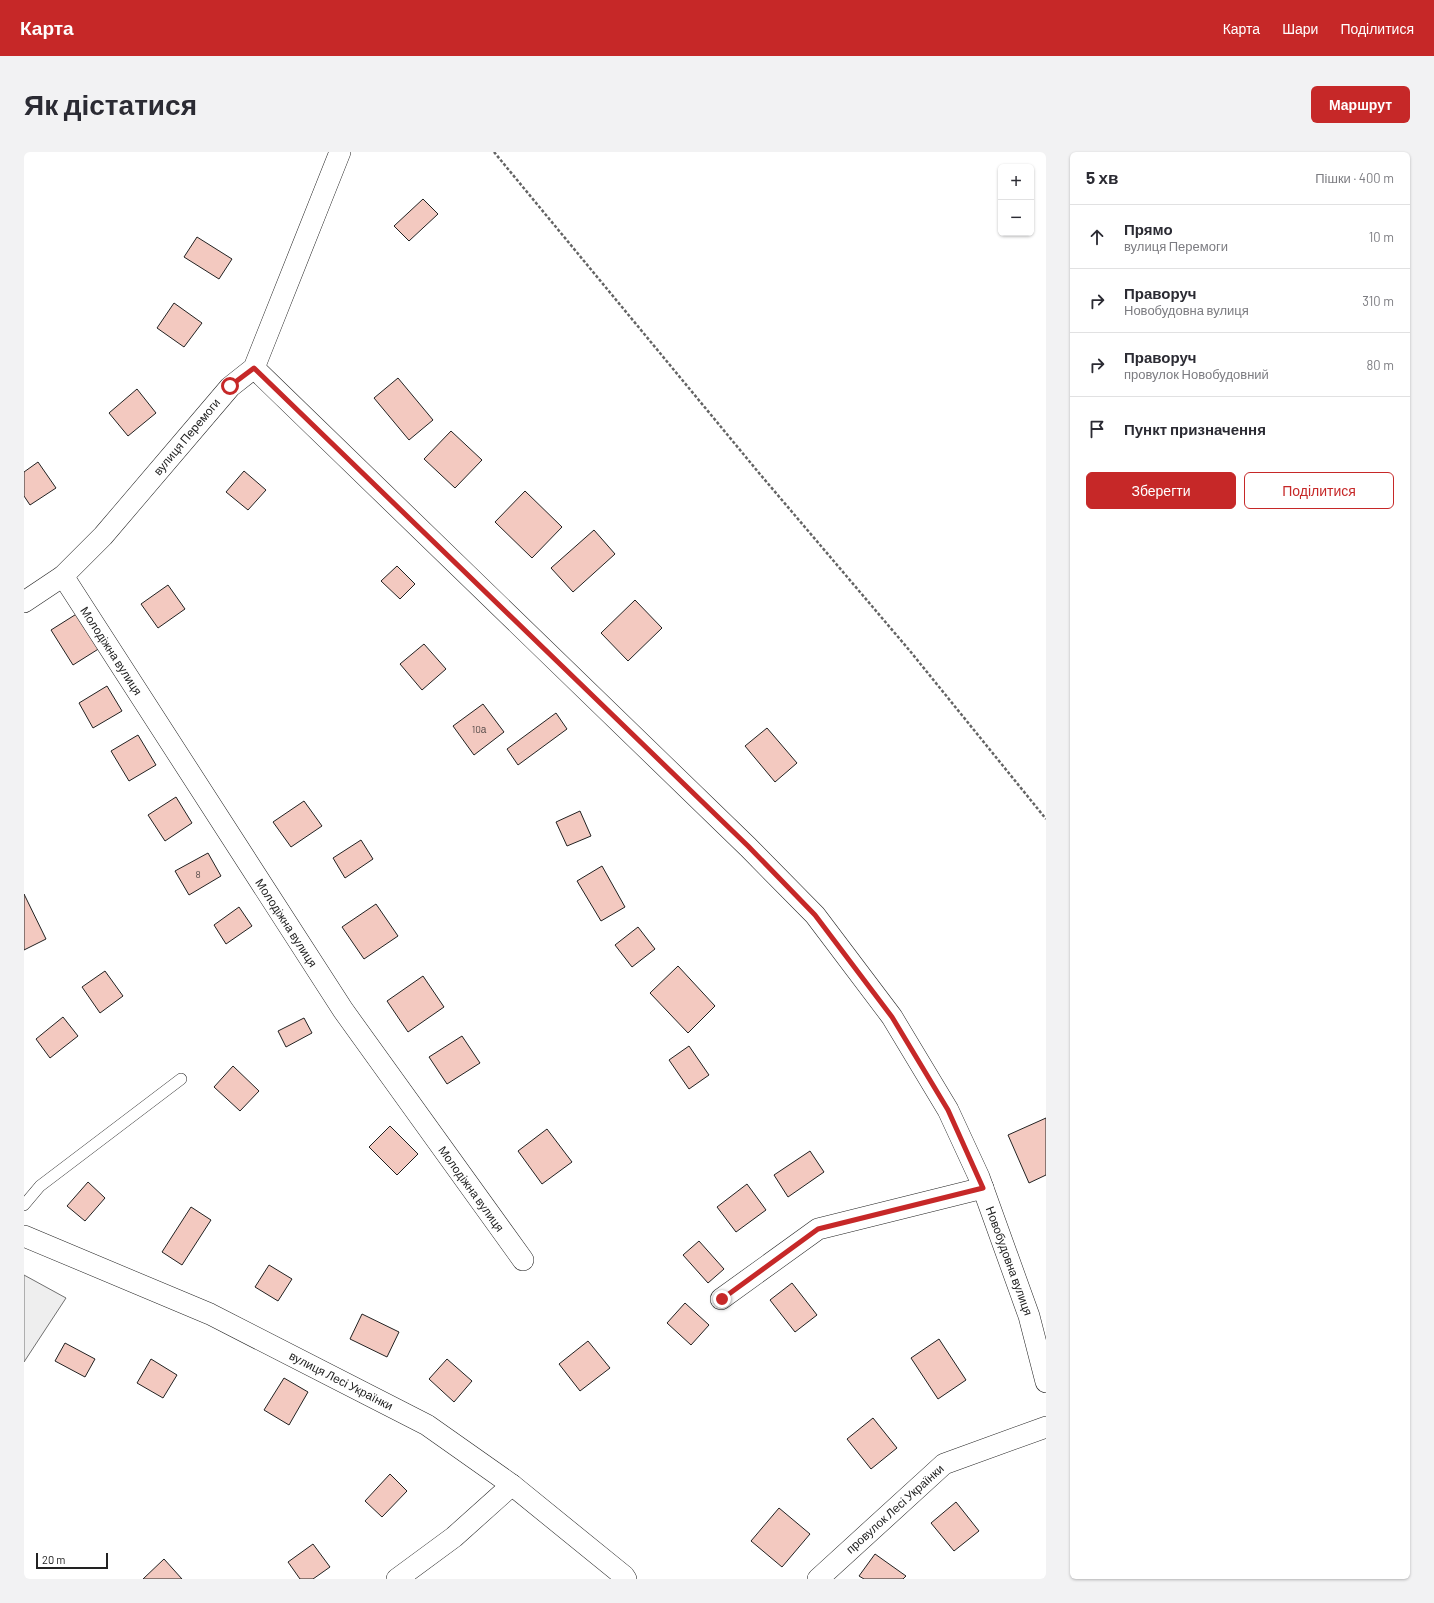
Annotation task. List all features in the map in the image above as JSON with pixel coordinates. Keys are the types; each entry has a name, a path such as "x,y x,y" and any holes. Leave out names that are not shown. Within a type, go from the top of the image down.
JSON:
{"street":[{"path":"254,368 340,152"},
{"name":"вулиця Перемоги","path":"24,602 63,576 103,536 230,386 254,368"},
{"name":"Новобудовна вулиця","path":"254,368 748,846 815,915 892,1017 948,1110 983,1188 1029,1316 1046,1382"},
{"name":"Молодіжна вулиця","path":"63,576 342,1010 523,1260"},
{"path":"722,1299 818,1229 983,1188"},
{"name":"вулиця Лесі Українки","path":"24,1236 210,1314 427,1425 512,1485 626,1579"},
{"name":"провулок Лесі Українки","path":"818,1579 944,1464 1046,1427"},
{"path":"397,1579 454,1537 512,1485"}],"lane":[{"path":"24,1205 40,1186 181,1079"}],"path":[{"path":"494,152 754,467 910,651 1046,820"}],"shaded area":[{"path":"24,1275 66,1298 24,1362"}],"building":[{"path":"423,199 438,214 409,241 394,226"},
{"path":"197,237 232,259 219,279 184,257"},
{"path":"174,303 202,323 184,347 157,328"},
{"path":"398,378 433,420 409,440 374,398"},
{"path":"137,389 156,413 128,436 109,413"},
{"path":"451,431 482,460 455,488 424,459"},
{"path":"38,462 56,488 30,505 24,496 24,472"},
{"path":"244,471 266,490 248,510 226,492"},
{"path":"525,491 562,527 532,558 495,522"},
{"path":"594,530 615,554 573,592 551,568"},
{"path":"397,566 415,584 400,599 381,581"},
{"path":"168,585 185,609 158,628 141,604"},
{"path":"635,600 662,628 628,661 601,633"},
{"path":"78,613 100,648 73,665 51,630"},
{"path":"424,644 446,669 422,690 400,664"},
{"path":"107,686 122,711 93,728 79,703"},
{"path":"483,704 504,732 474,755 453,726"},
{"path":"556,713 567,729 518,765 507,749"},
{"path":"767,728 797,763 775,782 745,746"},
{"path":"138,735 156,765 129,781 111,751"},
{"path":"176,797 192,823 165,841 148,815"},
{"path":"304,801 322,826 291,847 273,822"},
{"path":"580,811 591,836 567,846 556,822"},
{"path":"361,840 373,859 345,878 333,858"},
{"path":"208,853 221,876 189,895 175,871"},
{"path":"602,866 625,907 601,921 577,881"},
{"path":"24,894 46,939 24,950"},
{"path":"376,904 398,936 364,959 342,927"},
{"path":"239,907 252,926 226,944 214,925"},
{"path":"638,927 655,949 632,967 615,945"},
{"path":"678,966 715,1006 688,1033 650,993"},
{"path":"105,971 123,996 100,1013 82,987"},
{"path":"423,976 444,1007 408,1032 387,1001"},
{"path":"63,1017 78,1036 50,1058 36,1039"},
{"path":"304,1018 312,1033 286,1047 278,1031"},
{"path":"462,1036 480,1063 447,1084 429,1057"},
{"path":"689,1046 709,1075 689,1089 669,1060"},
{"path":"233,1066 259,1091 240,1111 214,1087"},
{"path":"1046,1118 1046,1175 1029,1183 1008,1135"},
{"path":"390,1126 418,1154 397,1175 369,1147"},
{"path":"547,1129 572,1162 542,1184 518,1151"},
{"path":"810,1151 824,1172 788,1197 774,1175"},
{"path":"88,1182 105,1198 85,1221 67,1206"},
{"path":"747,1184 766,1210 736,1232 717,1207"},
{"path":"191,1207 211,1220 182,1265 162,1252"},
{"path":"699,1241 724,1269 708,1283 683,1255"},
{"path":"269,1265 292,1279 278,1301 255,1287"},
{"path":"792,1283 817,1315 795,1332 770,1300"},
{"path":"685,1303 709,1325 691,1345 667,1323"},
{"path":"362,1314 399,1332 387,1357 350,1339"},
{"path":"939,1339 966,1380 938,1399 911,1358"},
{"path":"588,1341 610,1368 580,1391 559,1364"},
{"path":"65,1343 95,1359 85,1377 55,1361"},
{"path":"151,1359 177,1375 163,1398 137,1383"},
{"path":"447,1359 472,1381 454,1402 429,1379"},
{"path":"284,1378 308,1392 289,1425 264,1410"},
{"path":"873,1418 897,1448 871,1469 847,1439"},
{"path":"390,1474 407,1491 382,1517 365,1501"},
{"path":"956,1502 979,1531 954,1551 931,1523"},
{"path":"779,1508 810,1534 782,1567 751,1541"},
{"path":"313,1544 330,1567 313,1579 300,1579 288,1562"},
{"path":"875,1554 906,1576 903,1579 864,1579 859,1576"},
{"path":"164,1559 182,1579 143,1579"}],"route":[{"path":"230,386 254,368 748,846 815,915 892,1017 948,1110 983,1188 818,1229 722,1299"}]}
